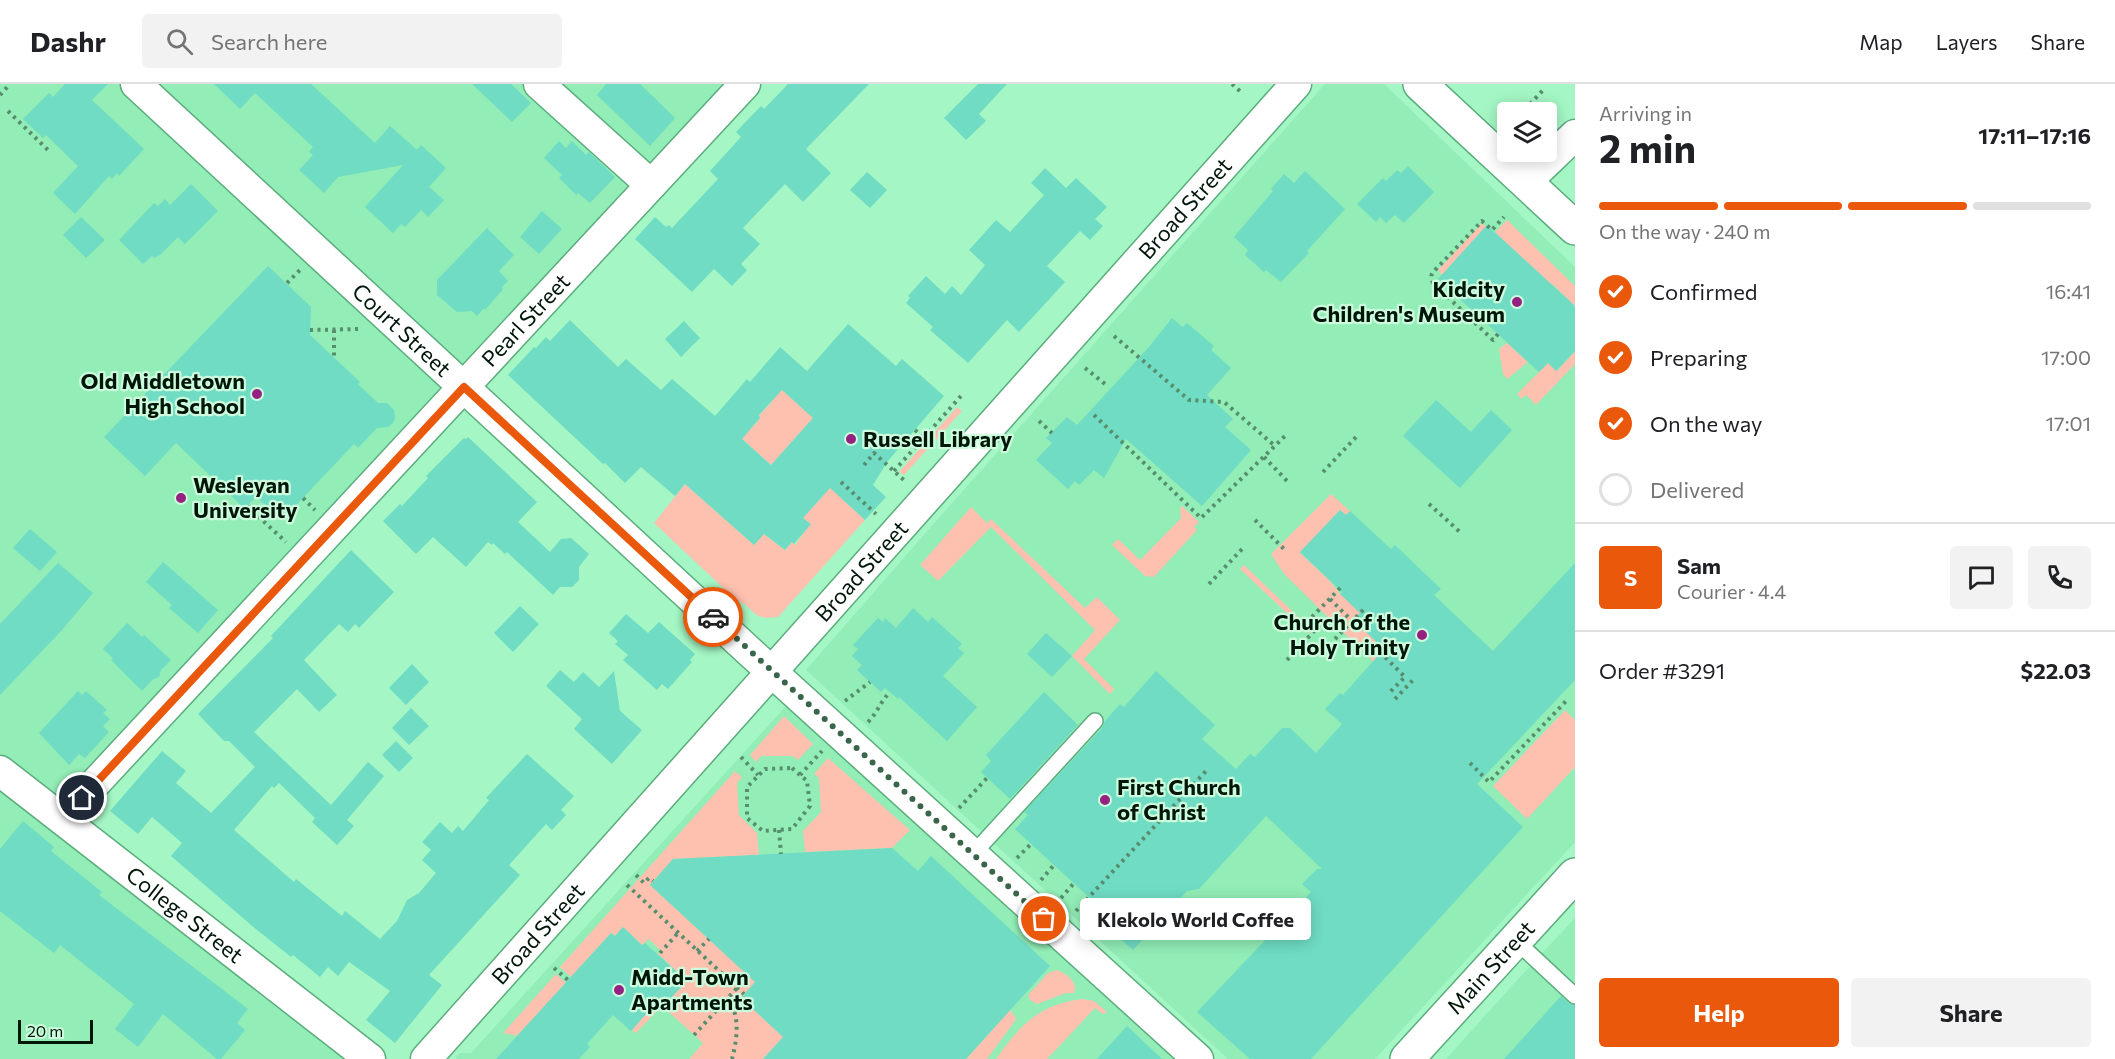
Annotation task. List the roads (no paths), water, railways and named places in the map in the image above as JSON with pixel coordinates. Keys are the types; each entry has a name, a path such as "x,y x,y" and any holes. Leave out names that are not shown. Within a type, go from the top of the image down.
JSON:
{"main road":[{"path":"1420,84 1575,228"},
{"name":"Main Street","path":"1407,1059 1575,875"}],"street":[{"name":"Court Street","path":"136,84 772,671 1198,1059"},
{"path":"539,84 651,185"},
{"name":"Pearl Street","path":"62,819 745,84"},
{"name":"Broad Street","path":"426,1059 1296,84"},
{"path":"1526,182 1575,135"},
{"name":"College Street","path":"0,771 370,1059"}],"lane":[{"path":"973,854 1095,721"},
{"path":"1515,940 1575,996"}],"place":[{"name":"Kidcity Children's Museum","path":"1517,302"},
{"name":"Old Middletown High School","path":"257,394"},
{"name":"Russell Library","path":"851,439"},
{"name":"Wesleyan University","path":"181,498"},
{"name":"Church of the Holy Trinity","path":"1422,635"},
{"name":"First Church of Christ","path":"1105,800"},
{"name":"Klekolo World Coffee","path":"1044,919"},
{"name":"Midd-Town Apartments","path":"619,990"}]}
